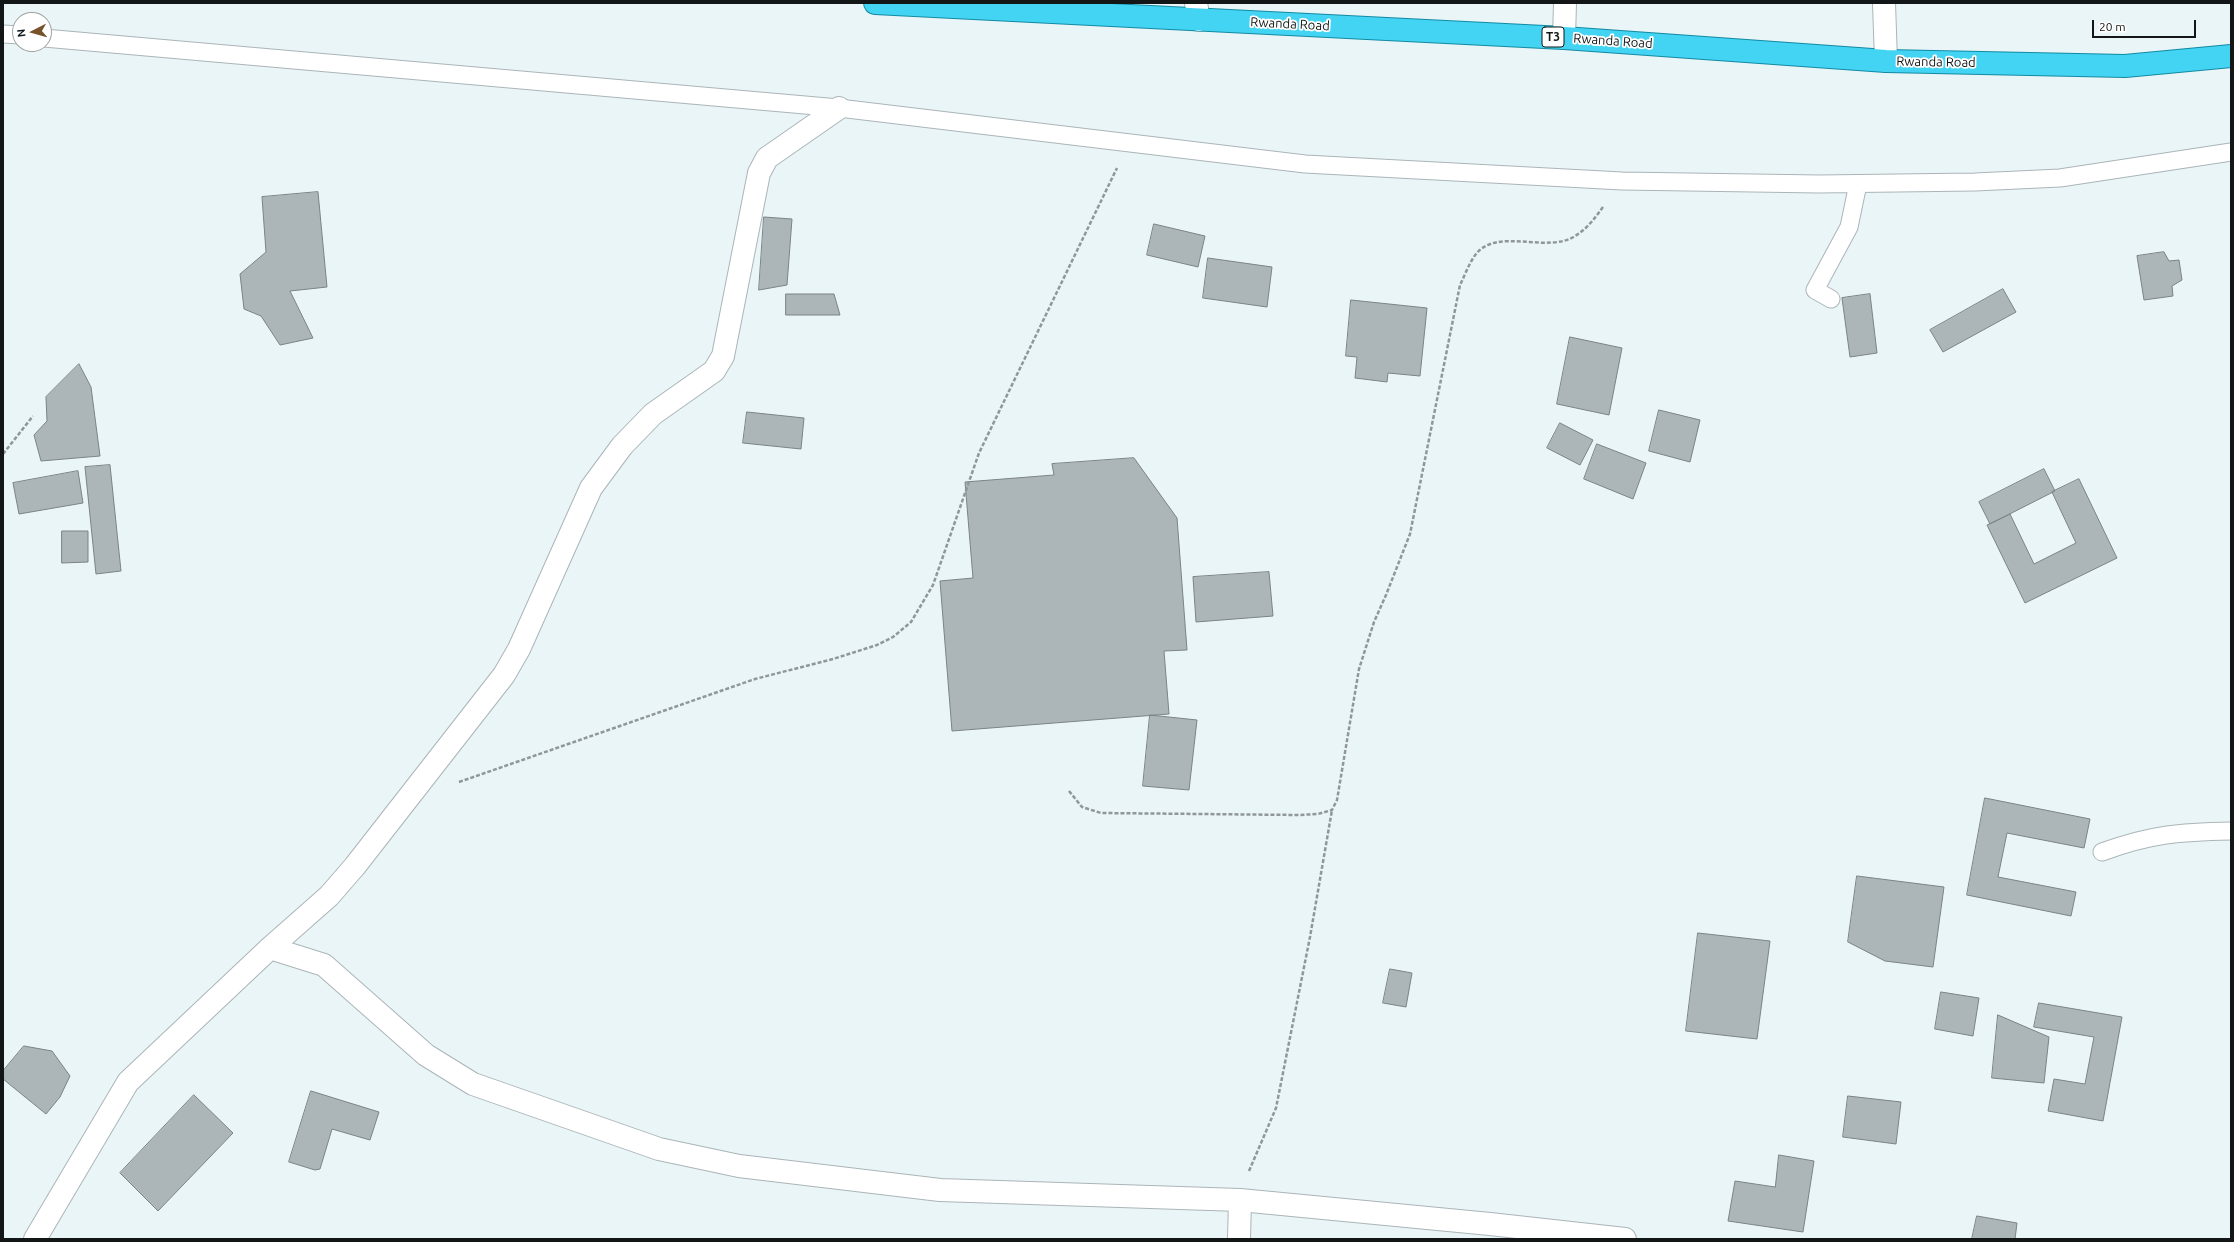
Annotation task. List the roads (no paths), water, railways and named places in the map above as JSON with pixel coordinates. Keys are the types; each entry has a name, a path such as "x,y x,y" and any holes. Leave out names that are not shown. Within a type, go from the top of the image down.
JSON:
{"highway":[{"name":"Rwanda Road","path":"875,3 1198,11 1886,61 2125,66 2231,56"}],"street":[{"path":"1564,38 1565,3"},
{"path":"1884,3 1886,61"},
{"path":"35,1239 128,1082 270,948 329,896 355,866 504,675 519,649 591,488 622,446 653,414 714,371 723,356 759,173 767,158 839,108"},
{"path":"270,948 324,965 426,1055 473,1084 659,1149 739,1166 940,1190 1240,1200 1490,1224 1625,1239"},
{"path":"1239,1239 1240,1200"}],"lane":[{"path":"52,39 839,108 1304,164 1622,182 1858,184 1975,182 2060,178 2231,152"},
{"path":"1831,299 1815,290 1849,227 1858,184"},
{"path":"2102,852 2156,835 2185,832 2231,831"}]}
